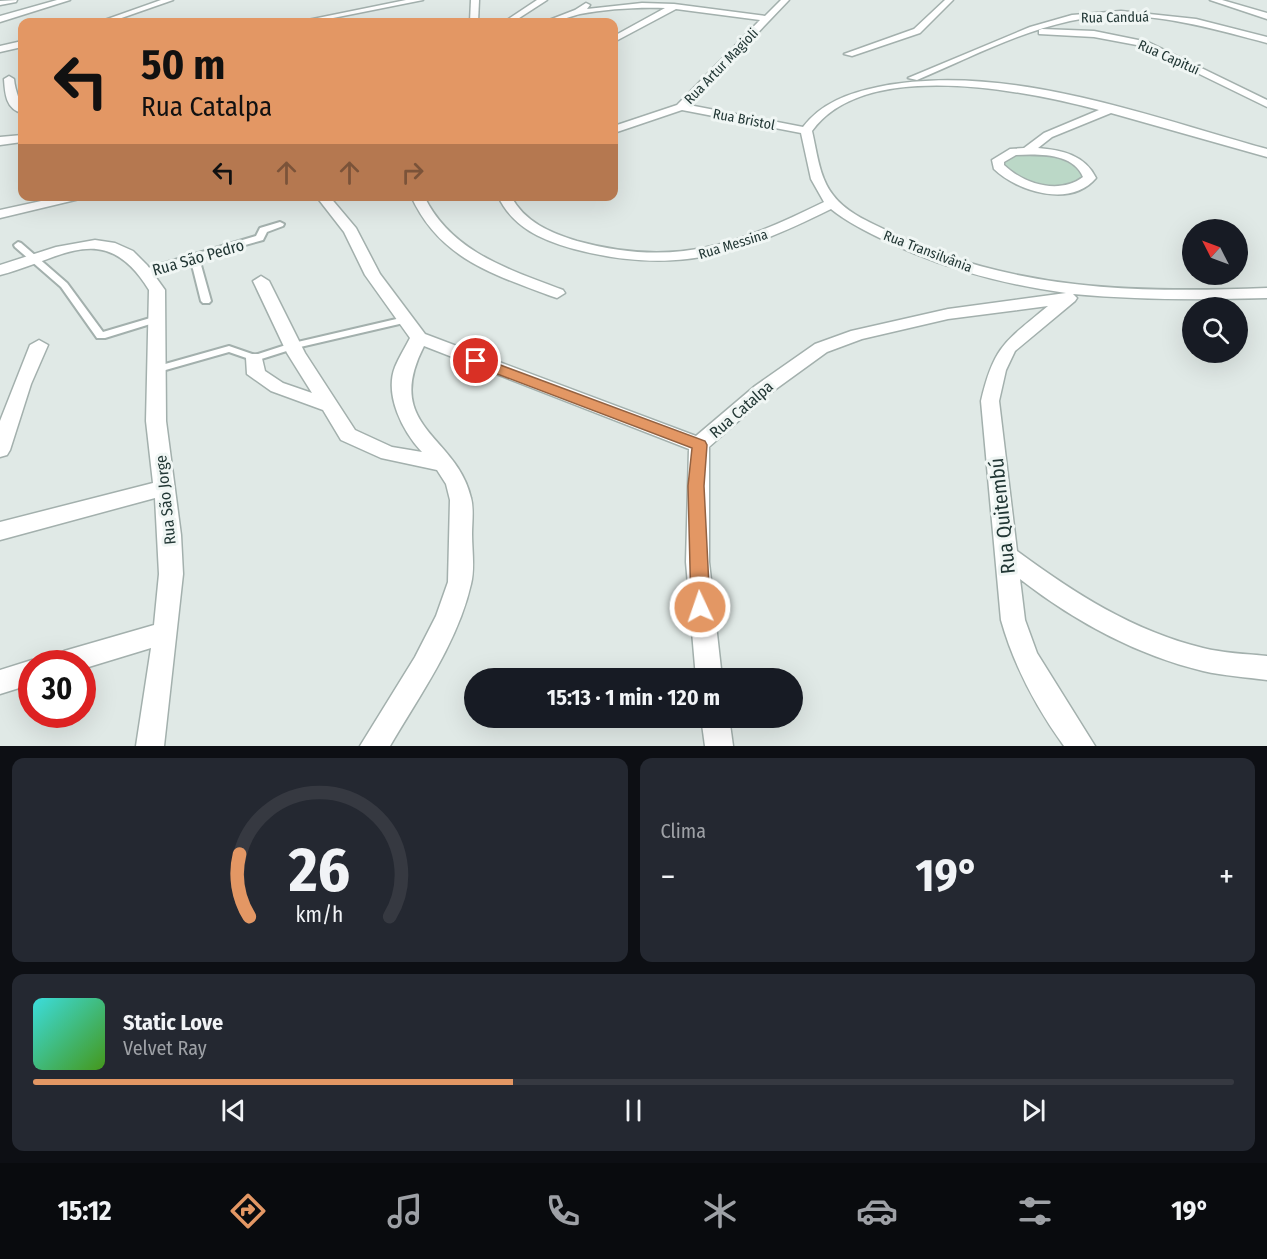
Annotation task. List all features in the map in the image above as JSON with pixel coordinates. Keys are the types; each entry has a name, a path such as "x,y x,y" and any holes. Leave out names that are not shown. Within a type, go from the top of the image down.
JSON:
{"street":[{"path":"0,3 12,0"},
{"path":"0,19 66,0"},
{"path":"115,18 169,0"},
{"path":"323,18 420,0"},
{"path":"474,18 475,0"},
{"path":"514,18 543,0"},
{"path":"578,12 594,0"},
{"path":"618,37 685,0"},
{"name":"Rua Artur Magioli","path":"618,129 681,107 785,0"},
{"path":"849,54 917,31 931,20 949,0"},
{"path":"1214,0 1267,16"},
{"path":"560,18 578,12 635,5 674,6 769,19"},
{"name":"Rua Canduá","path":"900,83 1028,32 1072,18 1134,15 1198,22 1267,40"},
{"name":"Rua Capituí","path":"1028,32 1094,34 1145,44 1267,104"},
{"path":"0,49 18,45"},
{"path":"5,80 11,99 18,108"},
{"path":"832,203 822,189 806,131 818,115 837,104 900,83 953,81 1005,86 1067,98 1267,153"},
{"name":"Rua Bristol","path":"681,107 806,131"},
{"path":"1027,151 1071,160 1082,166 1090,178 1075,187 1044,188 1014,179 998,166 998,160 1004,155 1027,151 1048,135 1110,110"},
{"path":"0,141 18,139"},
{"path":"0,214 62,201"},
{"path":"325,201 351,231 373,275 412,329 403,369 402,394 408,416 423,441 444,464 456,483 461,500 460,582 448,618 424,665 374,746"},
{"path":"420,201 437,231 458,250 498,270 557,292"},
{"name":"Rua Messina","path":"506,201 509,208 523,223 558,239 598,252 641,259 686,258 729,248 772,232 832,203"},
{"name":"Rua Transilvânia","path":"832,203 896,242 933,256 1017,280 1099,294 1267,293"},
{"path":"0,270 92,244 110,246 124,251 139,267"},
{"name":"Rua São Jorge","path":"139,267 157,290 156,421 165,488 171,574 166,632 150,746"},
{"path":"261,281 293,346 327,405 348,435 388,453 444,464"},
{"name":"Rua Catalpa","path":"412,329 699,445 762,390 821,348 857,335 948,314 1099,294"},
{"name":"Rua Quitembú","path":"1067,298 1008,348 997,370 990,401 1013,620 1021,648 1053,709 1081,746"},
{"path":"0,450 7,406 21,384 39,345"},
{"path":"255,358 256,374 285,391 327,405"},
{"path":"699,445 696,486 697,547 702,627 708,668"},
{"path":"0,531 165,488"},
{"path":"1005,554 1062,598 1135,638 1204,660 1267,668"},
{"path":"96,653 166,632"},
{"path":"0,682 18,676"},
{"path":"717,728 719,746"}],"lane":[{"name":"Rua São Pedro","path":"139,267 195,258 260,238 263,230 280,224"},
{"path":"18,245 64,285 101,336 157,319"},
{"path":"195,258 206,301"},
{"path":"155,370 229,350 255,358 293,346 412,329"}],"green space":[{"path":"1016,154 1053,157 1070,163 1085,175 1082,181 1071,185 1050,187 1040,185 1002,164 1004,159"}],"route":[{"path":"476,361 699,445 696,486 700,607"}]}
